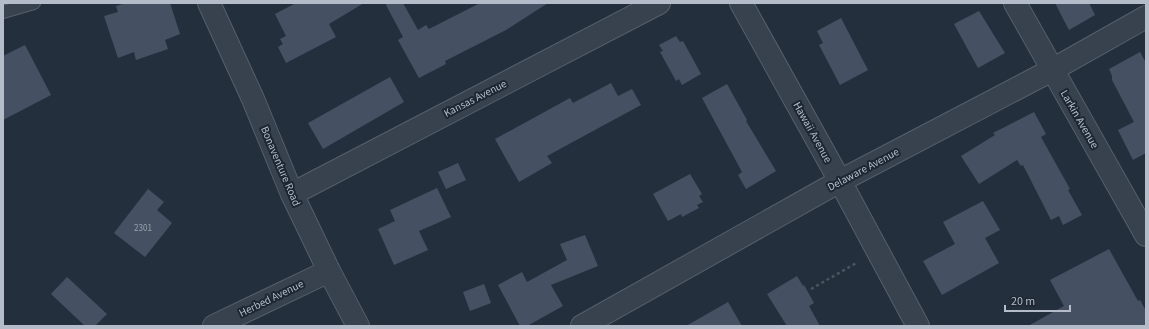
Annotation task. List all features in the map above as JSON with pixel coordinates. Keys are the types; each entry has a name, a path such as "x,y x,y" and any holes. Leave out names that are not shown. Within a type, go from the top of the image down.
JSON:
{"street":[{"name":"Bonaventure Road","path":"209,3 253,99 292,194 329,271 358,326"},
{"name":"Kansas Avenue","path":"292,194 659,3"},
{"name":"Hawaii Avenue","path":"741,3 840,181 918,326"},
{"name":"Larkin Avenue","path":"1014,3 1146,235"},
{"name":"Delaware Avenue","path":"582,326 840,181 1052,70 1146,17"},
{"name":"Herbed Avenue","path":"214,326 329,271"}],"lane":[{"path":"3,12 34,3"}],"path":[{"path":"811,289 878,251"}],"building":[{"path":"126,3 170,3 180,34 165,40 168,49 136,60 134,52 118,58 104,16 118,12 116,6"},
{"path":"296,3 364,3 329,24 336,37 286,63 278,47 283,44 280,39 286,36 275,14"},
{"path":"385,3 403,3 418,30 426,25 429,29 480,3 548,3 506,30 445,61 446,64 419,78 398,40 403,37"},
{"path":"1055,3 1089,3 1095,15 1069,30"},
{"path":"979,11 1005,53 978,68 954,24"},
{"path":"841,18 868,70 840,85 819,45 823,43 817,31"},
{"path":"676,36 680,42 683,41 701,74 682,85 679,79 676,81 660,52 663,51 659,45"},
{"path":"25,45 51,95 3,120 3,56"},
{"path":"1140,52 1146,63 1146,153 1133,160 1118,130 1134,122 1112,80 1109,69"},
{"path":"390,77 404,102 323,149 308,123"},
{"path":"611,83 618,96 632,89 641,105 547,156 552,163 519,182 495,139 570,98 573,103"},
{"path":"727,84 747,120 746,121 776,171 746,189 738,175 742,172 702,98"},
{"path":"1034,112 1046,134 1041,137 1070,189 1068,190 1082,215 1063,225 1059,216 1051,220 1023,165 1021,166 1017,160 979,184 961,156 995,135 993,133"},
{"path":"458,163 466,180 446,189 438,172"},
{"path":"690,174 702,194 699,196 703,202 697,205 699,208 682,217 681,214 668,221 653,194"},
{"path":"437,188 451,217 419,231 428,250 394,265 378,229 395,221 390,210"},
{"path":"148,189 164,202 157,210 172,223 145,257 114,233"},
{"path":"983,201 1000,230 985,238 999,263 942,295 923,261 955,244 943,222"},
{"path":"585,235 598,266 551,285 563,306 527,326 520,326 498,285 522,272 527,282 567,260 560,244"},
{"path":"1109,249 1138,301 1140,300 1146,311 1146,326 1028,326 1064,306 1050,280"},
{"path":"797,276 814,303 809,306 820,326 787,326 767,294"},
{"path":"67,277 107,314 95,326 85,326 51,294"},
{"path":"484,284 491,303 470,311 463,292"},
{"path":"728,302 742,326 686,326"}]}
